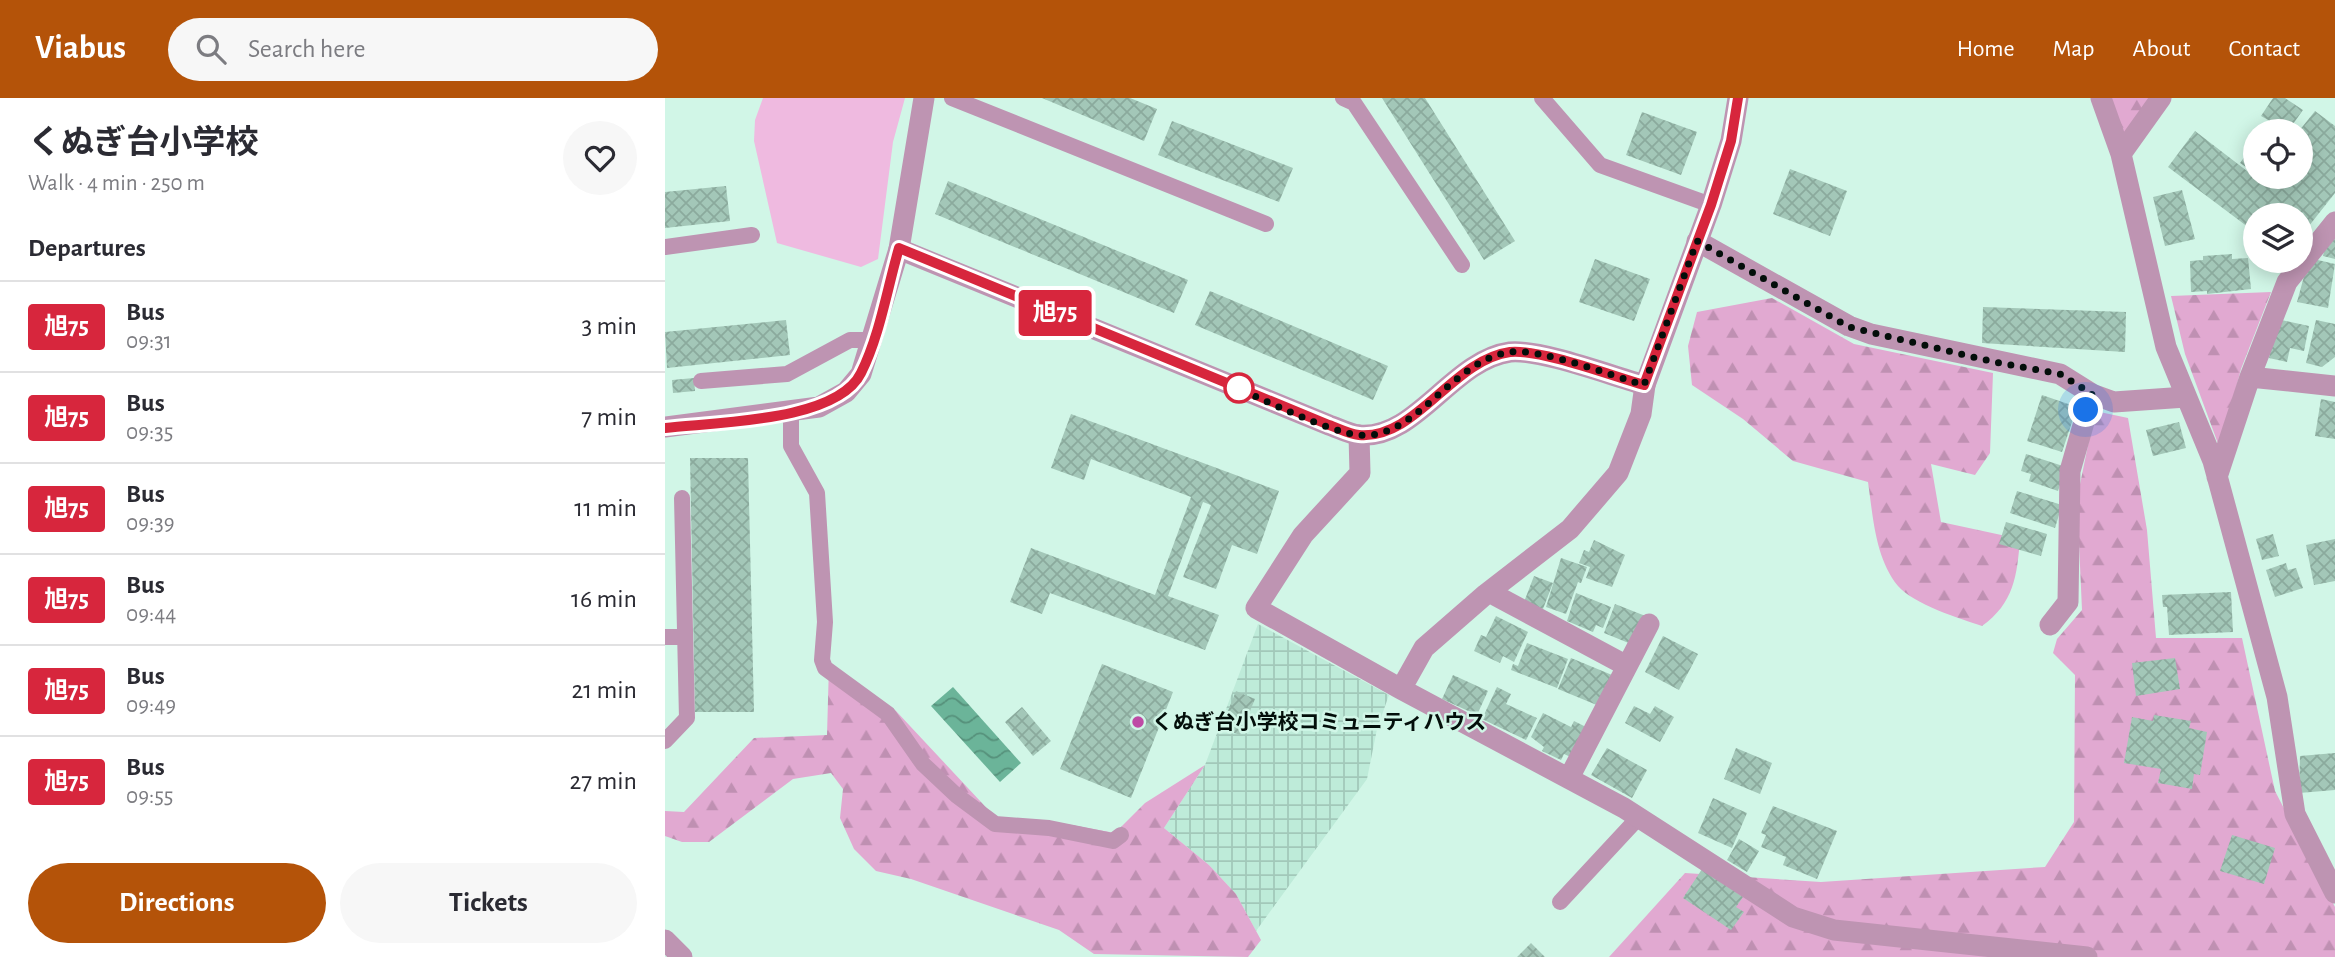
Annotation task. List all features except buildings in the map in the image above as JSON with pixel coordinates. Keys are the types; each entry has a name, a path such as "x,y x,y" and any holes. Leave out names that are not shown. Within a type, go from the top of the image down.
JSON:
{"street":[{"path":"665,428 791,413 819,407 846,392 861,374 899,248 924,98"},
{"path":"1401,689 1424,648 1570,528 1618,473 1641,414 1644,385 1711,205 1731,141 1738,98"},
{"path":"2101,98 2121,154 2166,347 2217,477 2277,697 2295,814 2335,893"},
{"path":"2121,154 2161,98"},
{"path":"2217,477 2250,377 2287,282 2335,222"},
{"path":"1697,241 1849,327 1994,362 2060,374 2092,394 2114,402 2186,397"},
{"path":"899,248 1359,435 1387,431 1474,364 1511,352 1548,358 1644,385"},
{"path":"2250,377 2335,386"},
{"path":"2050,625 2068,602 2070,471 2092,394"},
{"path":"1359,435 1360,473 1303,535 1256,608 1639,817 1793,917 1834,930 2087,957"},
{"path":"1489,592 1627,666"},
{"path":"1569,778 1649,624"},
{"path":"665,940 682,957"}],"lane":[{"path":"952,98 1266,224"},
{"path":"1343,98 1354,103 1462,265"},
{"path":"1542,98 1600,165 1711,205"},
{"path":"665,247 752,235"},
{"path":"701,381 787,374 850,340 872,340"},
{"path":"791,413 791,446 817,493 825,622 822,660 825,668 888,714 923,764 956,795 995,824 1049,828 1113,841 1121,835"},
{"path":"665,741 687,718 682,498"},
{"path":"665,637 685,637"},
{"path":"1560,902 1639,817"}],"shaded area":[{"path":"763,98 905,98 893,142 878,259 861,267 777,243 754,141 755,120"},
{"path":"1258,624 1389,695 1377,729 1367,779 1256,931 1236,894 1209,865 1164,828 1205,765"}],"green space":[{"path":"2110,98 2152,98 2122,137"},
{"path":"2271,292 2241,369 2220,449 2185,354 2171,296"},
{"path":"1772,298 1854,344 1993,373 1990,453 1975,475 1931,464 1941,522 2020,539 2012,588 2001,608 1982,626 1926,605 1898,586 1884,563 1880,550 1868,482 1793,461 1743,419 1692,385 1688,346 1697,312"},
{"path":"2095,411 2128,418 2147,530 2156,638 2242,638 2275,791 2335,907 2335,957 1609,957 1685,873 1821,882 2045,867 2074,822 2075,675 2053,653 2057,639 2082,610 2077,499"},
{"path":"829,665 896,711 995,817 1066,824 1115,833 1145,803 1205,765 1164,828 1209,865 1236,894 1261,940 1248,957 1094,954 1059,930 911,879 876,871 854,849 840,818 843,789 831,773 793,779 709,842 682,842 665,836 665,811 684,812 754,738 827,735"}],"water":[{"path":"953,687 1021,763 1000,782 931,706"}],"bus line":[{"name":"旭75","path":"665,428 791,413 819,407 846,392 861,374 899,248 1359,435 1387,431 1416,412 1474,364 1511,352 1548,358 1644,385 1711,205 1731,141 1738,98"}],"place":[{"name":"くぬぎ台小学校コミュニティハウス","path":"1138,722"}],"route":[{"path":"1239,388 1230,385 1359,435 1387,431 1416,412 1474,364 1511,352 1548,358 1644,385 1697,241 1849,327 1994,362 2060,374 2092,394 2086,410"}]}
